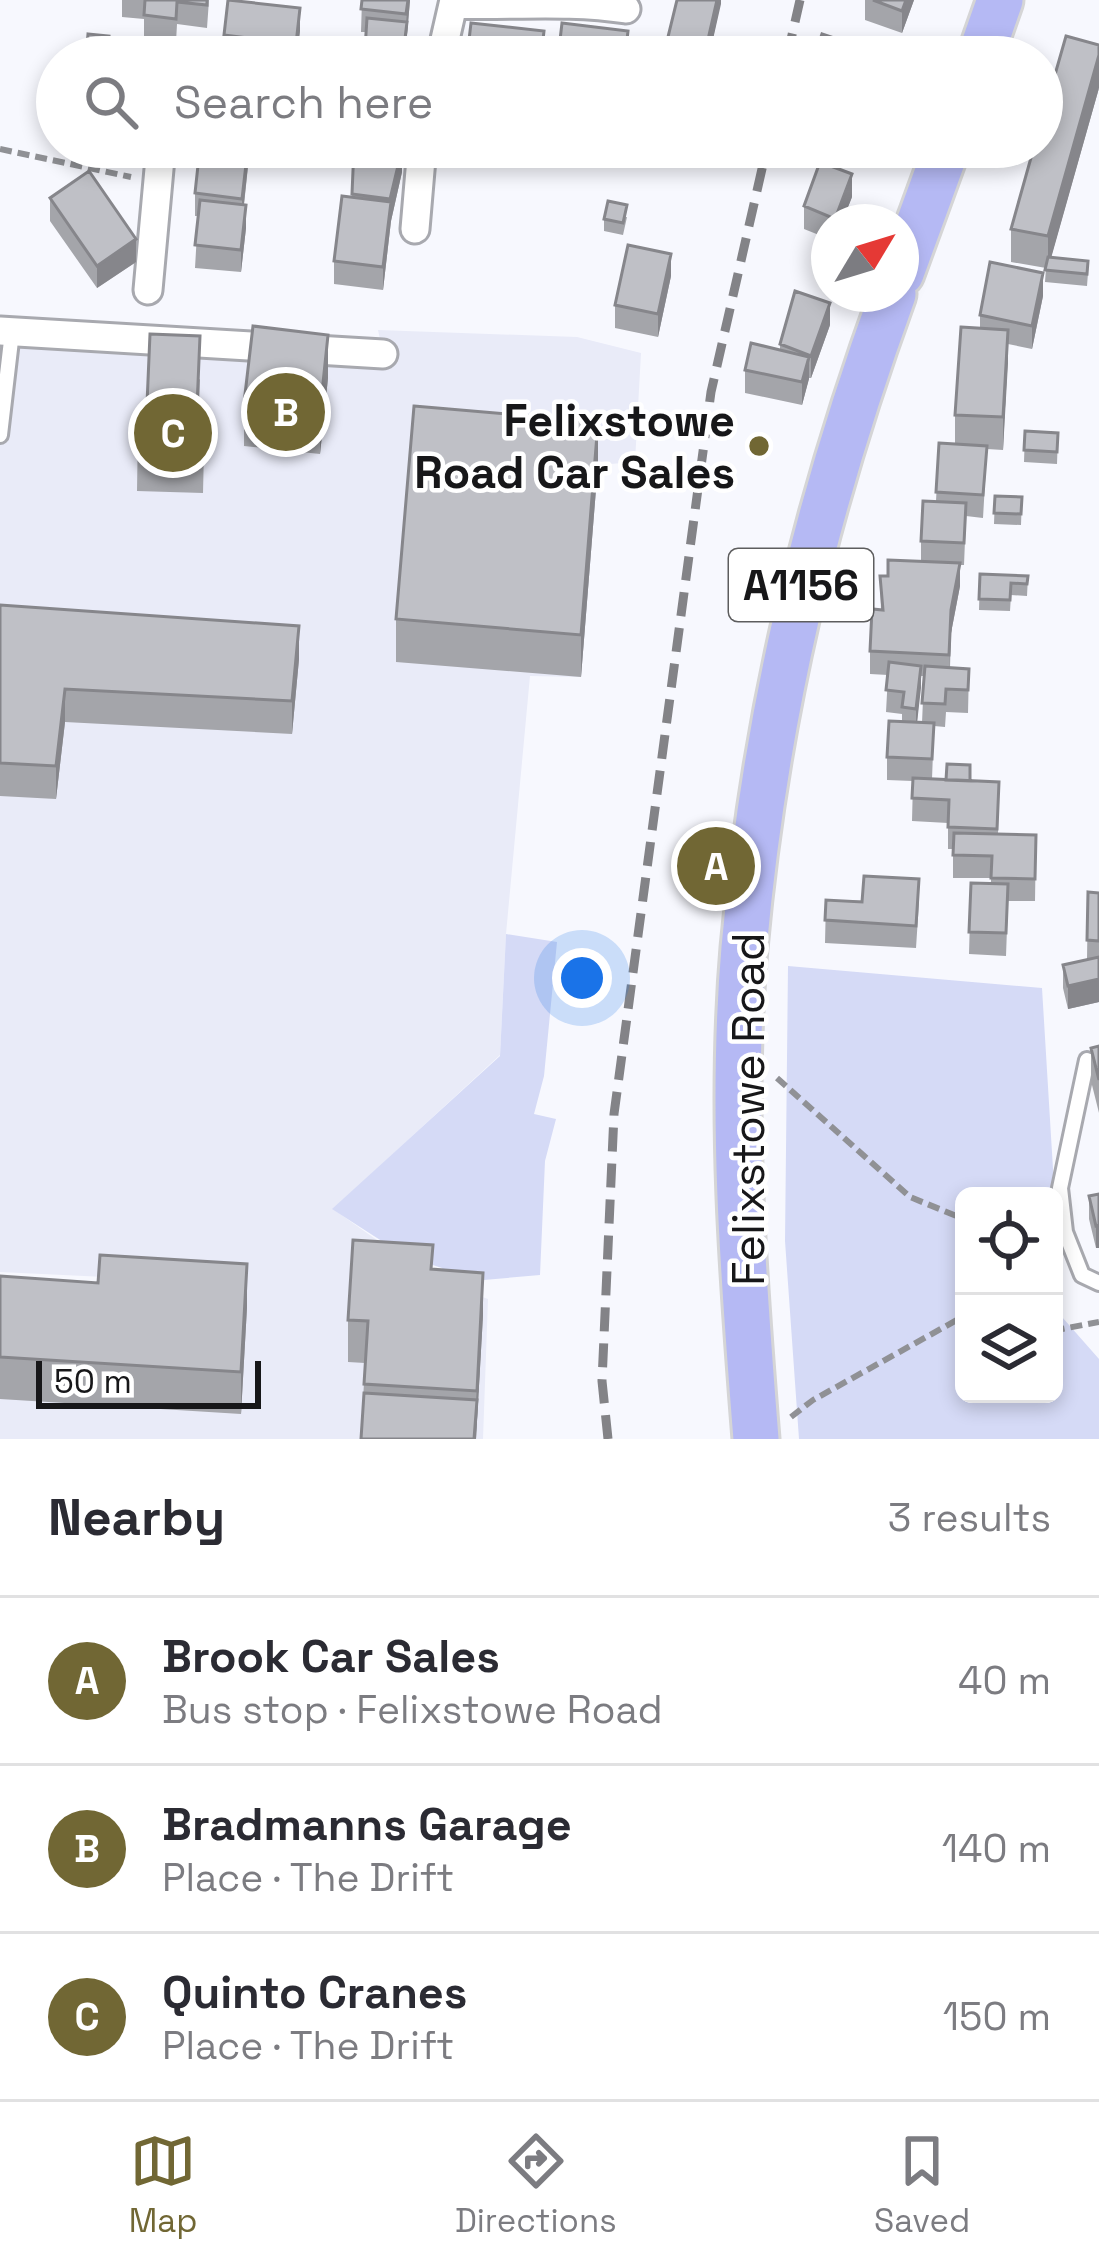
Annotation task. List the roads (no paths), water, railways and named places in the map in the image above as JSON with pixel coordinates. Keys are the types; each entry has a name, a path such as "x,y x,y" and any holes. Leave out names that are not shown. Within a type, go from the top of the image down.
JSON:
{"main road":[{"path":"987,36 1000,0"},
{"path":"919,224 939,168"},
{"name":"Felixstowe Road","path":"773,1428 742,1238 739,1076 744,949 783,667 836,458 887,312"}],"street":[{"path":"446,36 454,2 515,6 550,2 626,5 620,36"},
{"path":"148,290 158,168"},
{"path":"415,229 420,168"},
{"path":"6,331 383,355"}],"lane":[{"path":"0,435 6,331"},
{"path":"1087,1060 1060,1188 1065,1232 1082,1275 1099,1283"}],"railway":[{"path":"792,36 800,0"},
{"path":"608,1439 602,1381 614,1114 711,392 762,168"}],"place":[{"name":"Bradmanns Garage","path":"286,412"},
{"name":"Quinto Cranes","path":"173,433"},
{"name":"Felixstowe Road Car Sales","path":"759,446"},
{"name":"Brook Car Sales","path":"716,866"}]}
